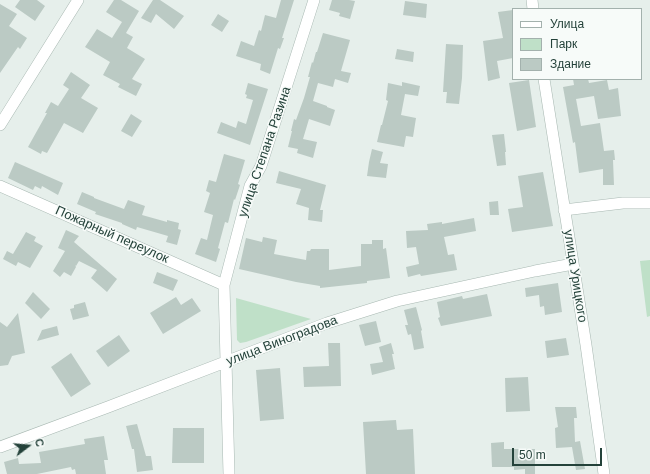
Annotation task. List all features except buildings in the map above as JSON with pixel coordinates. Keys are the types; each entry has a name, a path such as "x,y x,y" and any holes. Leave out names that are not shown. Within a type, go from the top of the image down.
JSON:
{"street":[{"path":"0,125 4,113 78,0"},
{"name":"улица Степана Разина","path":"229,474 224,285 250,186 261,166 314,0"},
{"name":"улица Урицкого","path":"544,80 586,345 604,474"},
{"name":"Пожарный переулок","path":"0,186 224,285"},
{"path":"564,210 623,203 650,202"},
{"name":"улица Виноградова","path":"0,447 327,323 397,301 527,272 573,264"}],"green space":[{"path":"650,260 650,316 647,317 640,261"},
{"path":"236,298 311,319 240,343 237,340"}]}
